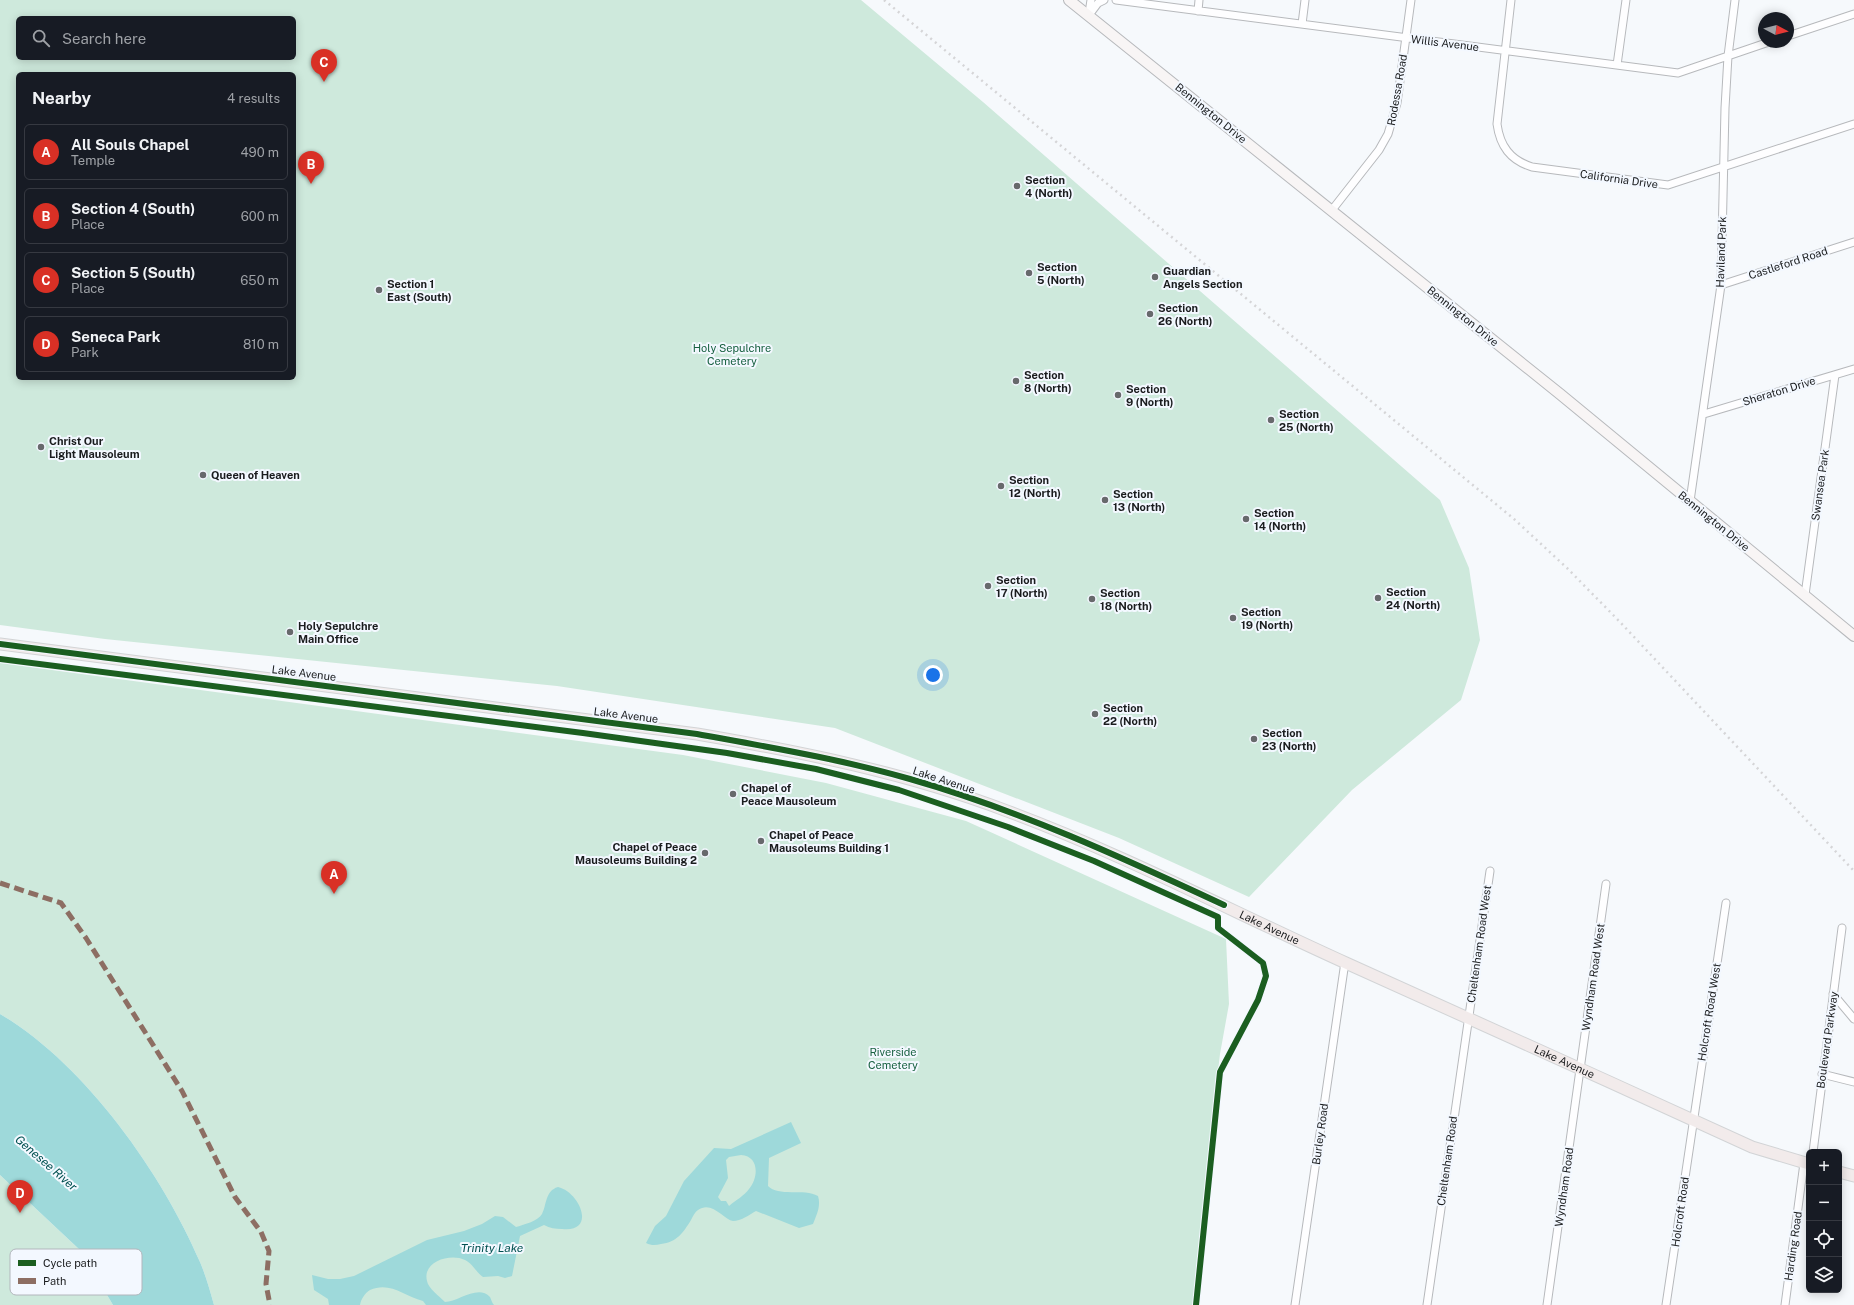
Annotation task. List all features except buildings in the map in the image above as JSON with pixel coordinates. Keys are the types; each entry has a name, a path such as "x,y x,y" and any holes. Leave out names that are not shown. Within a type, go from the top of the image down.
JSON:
{"main road":[{"name":"Lake Avenue","path":"0,644 697,734 779,748 910,779 1005,810 1102,848 1345,962 1752,1147 1806,1164"},
{"path":"1842,1173 1854,1176"}],"street":[{"name":"Bennington Drive","path":"1069,0 1332,210 1854,636"},
{"path":"1089,15 1091,0"},
{"path":"1089,15 1098,3 1104,0"},
{"name":"Willis Avenue","path":"1116,0 1678,73 1758,46"},
{"path":"1198,11 1199,0"},
{"path":"1302,24 1305,0"},
{"name":"Rodessa Road","path":"1332,210 1379,150 1388,134 1397,103 1410,0"},
{"name":"California Drive","path":"1511,0 1504,50 1497,124 1500,139 1506,150 1522,164 1532,167 1663,184 1724,167 1854,124"},
{"path":"1617,65 1626,0"},
{"name":"Haviland Park","path":"1690,501 1704,414 1721,284 1728,56 1735,0"},
{"path":"1794,34 1854,14"},
{"name":"Castleford Road","path":"1721,284 1854,242"},
{"name":"Sheraton Drive","path":"1704,414 1854,369"},
{"name":"Swansea Park","path":"1805,595 1834,375"},
{"name":"Cheltenham Road West","path":"1468,1017 1490,871"},
{"name":"Wyndham Road West","path":"1580,1069 1606,884"},
{"name":"Holcroft Road West","path":"1693,1120 1726,903"},
{"name":"Boulevard Parkway","path":"1813,1149 1842,928"},
{"name":"Burley Road","path":"1295,1305 1345,962"},
{"path":"1833,994 1854,1019"},
{"name":"Cheltenham Road","path":"1426,1305 1468,1017"},
{"name":"Wyndham Road","path":"1547,1305 1580,1069"},
{"path":"1822,1074 1854,1082"},
{"name":"Holcroft Road","path":"1666,1305 1693,1120"},
{"name":"Harding Road","path":"1785,1305 1806,1164"}],"green space":[{"name":"Holy Sepulchre Cemetery","path":"0,0 861,0 983,102 1440,500 1469,568 1480,640 1461,700 1352,790 1249,897 1119,838 835,728 557,686 105,639 0,625"},
{"name":"Riverside Cemetery","path":"0,663 683,755 826,783 966,821 1226,939 1229,1004 1220,1054 1193,1305 214,1305 202,1267 184,1228 165,1193 142,1157 117,1123 90,1091 61,1061 31,1035 0,1014"},
{"path":"0,1175 79,1249 10,1249 10,1295 107,1295 113,1305 0,1305"}],"water":[{"name":"Genesee River","path":"0,1014 31,1035 61,1061 90,1091 117,1123 142,1157 165,1193 184,1228 202,1267 214,1305 113,1305 107,1295 142,1295 142,1249 79,1249 0,1175"},
{"path":"791,1122 801,1143 769,1158 768,1186 778,1191 806,1193 818,1196 819,1207 813,1224 799,1228 756,1211 742,1219 733,1221 708,1207 698,1210 685,1229 675,1239 667,1243 657,1245 646,1243 655,1226 666,1216 684,1181 714,1148 731,1149","holes":["741,1155 747,1156 751,1159 756,1168 754,1179 747,1191 729,1206 726,1201 721,1201 718,1197 728,1178 726,1160 729,1157"]},
{"name":"Trinity Lake","path":"558,1187 566,1190 573,1196 578,1204 582,1219 579,1225 573,1229 562,1229 544,1225 520,1236 512,1276 505,1278 498,1276 483,1277 467,1261 459,1258 446,1258 439,1260 429,1268 427,1274 428,1284 445,1302 480,1292 485,1293 490,1297 494,1305 426,1305 423,1301 397,1290 384,1287 368,1291 362,1298 360,1305 329,1305 328,1299 314,1290 312,1275 328,1279 340,1279 354,1276 427,1240 464,1231 482,1224 495,1216 503,1217 516,1227 530,1222 537,1219 542,1214 547,1198 554,1189"}],"railway":[{"path":"884,0 1514,519 1567,568 1620,622 1854,871"}],"marked path":[{"path":"0,883 61,903 86,938 182,1091 235,1197 261,1232 269,1251 266,1284 270,1305"}],"cycle path":[{"path":"0,644 697,734 831,759 910,779 991,805 1108,852 1224,905"},
{"path":"0,659 583,733 727,753 816,769 899,790 1008,827 1094,861 1218,917 1218,928 1263,963 1266,976 1258,1000 1220,1072 1196,1305"}],"place":[{"name":"Section 5 (South)","path":"324,82"},
{"name":"Section 4 (South)","path":"311,184"},
{"name":"Section 4 (North)","path":"1017,186"},
{"name":"Section 5 (North)","path":"1029,273"},
{"name":"Guardian Angels Section","path":"1155,277"},
{"name":"Section 1 East (South)","path":"379,290"},
{"name":"Section 26 (North)","path":"1150,314"},
{"name":"Section 8 (North)","path":"1016,381"},
{"name":"Section 9 (North)","path":"1118,395"},
{"name":"Section 25 (North)","path":"1271,420"},
{"name":"Christ Our Light Mausoleum","path":"41,447"},
{"name":"Queen of Heaven","path":"203,475"},
{"name":"Section 12 (North)","path":"1001,486"},
{"name":"Section 13 (North)","path":"1105,500"},
{"name":"Section 14 (North)","path":"1246,519"},
{"name":"Section 17 (North)","path":"988,586"},
{"name":"Section 24 (North)","path":"1378,598"},
{"name":"Section 18 (North)","path":"1092,599"},
{"name":"Section 19 (North)","path":"1233,618"},
{"name":"Holy Sepulchre Main Office","path":"290,632"},
{"name":"Section 22 (North)","path":"1095,714"},
{"name":"Section 23 (North)","path":"1254,739"},
{"name":"Chapel of Peace Mausoleum","path":"733,794"},
{"name":"Chapel of Peace Mausoleums Building 1","path":"761,841"},
{"name":"Chapel of Peace Mausoleums Building 2","path":"705,853"},
{"name":"All Souls Chapel","path":"334,894"},
{"name":"Seneca Park","path":"20,1213"}]}
